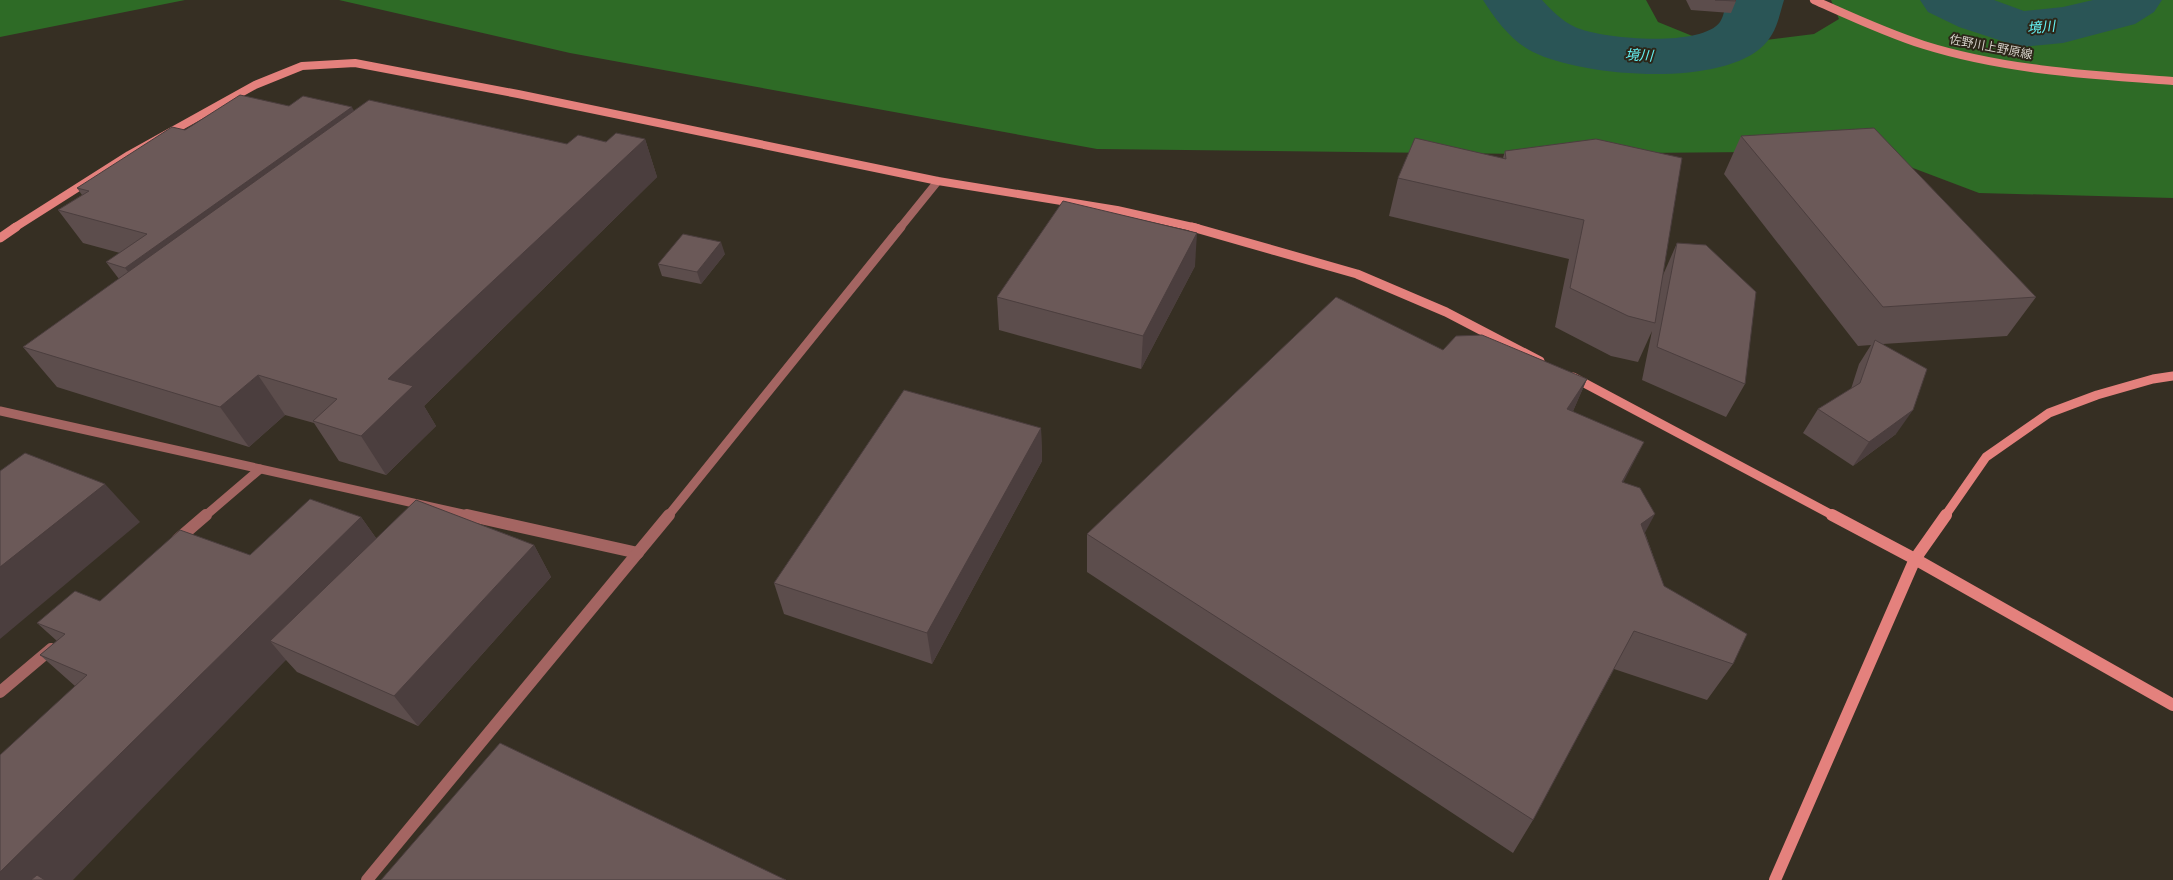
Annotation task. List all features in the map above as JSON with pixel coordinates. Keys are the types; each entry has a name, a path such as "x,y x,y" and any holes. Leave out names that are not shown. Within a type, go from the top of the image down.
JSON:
{"street":[{"name":"佐野川上野原線","path":"1814,0 1892,34 1949,51 2007,63 2173,81"},
{"path":"0,238 53,201 157,137 262,82 304,66 333,62 355,64 518,94 938,181 1126,212 1201,229 1357,274 1446,312 1550,365"},
{"path":"367,880 638,553 938,181"},
{"path":"1567,374 1915,559 2173,705"},
{"path":"1775,880 1915,559 1986,457 2049,413 2097,395 2153,379 2173,376"},
{"path":"0,411 638,553"},
{"path":"171,545 260,469"},
{"path":"0,692 59,641"}],"green space":[{"path":"0,0 185,0 0,37"},
{"path":"339,0 1646,0 1658,22 1717,46 1814,34 1839,19 1831,0 2173,0 2173,198 1979,193 1868,151 1525,154 1097,149 570,53"}],"building":[{"path":"240,95 289,106 303,96 352,107 125,268 106,262 147,234 58,210 89,191 77,188 172,127 185,130"},
{"path":"369,100 567,144 578,135 606,142 616,133 645,139 388,379 413,386 361,436 313,421 337,399 258,375 220,407 23,347"},
{"path":"1874,128 2036,297 1883,307 1741,136"},
{"path":"1415,138 1506,159 1505,151 1596,139 1682,158 1655,323 1628,316 1570,288 1584,220 1398,178"},
{"path":"1063,201 1197,233 1143,336 997,297"},
{"path":"683,234 721,242 697,272 658,264"},
{"path":"1677,243 1706,245 1756,292 1745,384 1657,347"},
{"path":"1336,297 1443,350 1456,336 1482,335 1587,379 1567,409 1644,442 1622,482 1640,488 1655,514 1641,524 1664,586 1747,634 1733,664 1634,631 1533,820 1087,534"},
{"path":"1875,340 1927,369 1913,410 1869,442 1818,409 1860,383"},
{"path":"904,390 1041,428 927,633 774,583"},
{"path":"25,453 105,484 0,567 0,471"},
{"path":"310,499 361,517 0,872 0,755 87,675 40,655 65,634 37,623 75,591 100,601 180,530 250,555"},
{"path":"416,500 534,545 394,696 270,641"},
{"path":"500,743 786,880 381,880"},
{"path":"37,875 45,880 31,880"}],"waterway":[{"name":"境川","path":"1511,0 1542,32 1570,46 1622,55 1652,56 1681,55 1707,51 1729,43 1746,29 1756,0"},
{"name":"境川","path":"1948,0 1979,15 2020,29 2063,25 2115,12 2134,0"}]}
